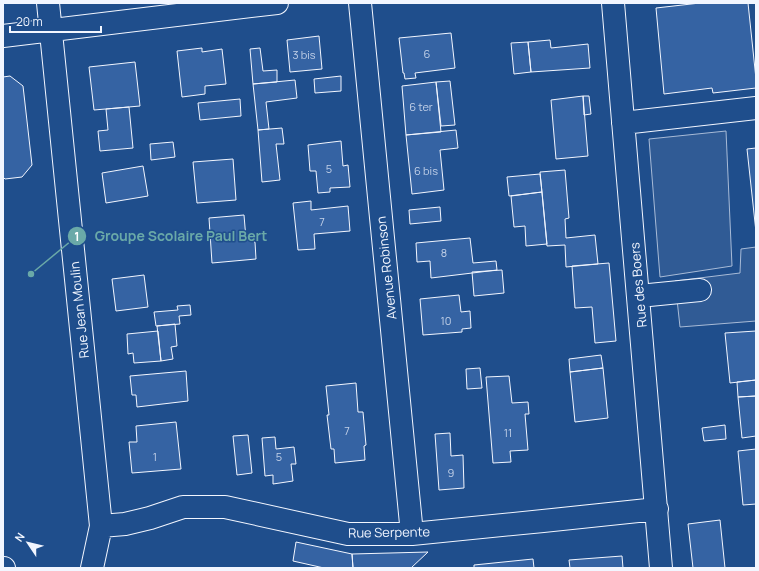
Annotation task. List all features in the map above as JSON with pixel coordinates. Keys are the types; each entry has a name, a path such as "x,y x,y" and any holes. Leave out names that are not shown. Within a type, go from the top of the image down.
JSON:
{"street":[{"name":"Rue Jean Moulin","path":"48,3 101,526 92,568"},
{"path":"3,36 277,3"},
{"name":"Avenue Robinson","path":"360,3 412,534"},
{"name":"Rue des Boers","path":"613,3 661,568"},
{"path":"623,123 756,108"},
{"path":"638,296 700,290"},
{"name":"Rue Serpente","path":"101,526 125,524 150,518 183,507 225,507 348,534 412,534 657,509"}],"shaded area":[{"path":"726,131 732,266 660,277 649,139"},
{"path":"756,247 756,321 680,327 675,281 740,273 741,249"}],"building":[{"path":"700,3 748,3 756,88 713,93 712,88 664,94 656,8"},
{"path":"451,33 455,68 415,73 416,78 405,79 399,38"},
{"path":"319,36 322,69 290,72 287,40"},
{"path":"550,40 551,48 588,44 590,68 531,72 528,42"},
{"path":"528,42 531,72 514,74 511,43"},
{"path":"202,48 202,52 222,49 226,84 205,86 205,94 182,97 177,51"},
{"path":"260,48 263,71 277,70 277,82 253,84 250,49"},
{"path":"135,62 140,106 94,110 89,67"},
{"path":"10,76 23,86 32,165 22,177 5,179 3,177 3,77"},
{"path":"341,76 341,91 315,93 314,79"},
{"path":"295,80 297,98 266,102 269,129 258,130 253,84"},
{"path":"450,81 455,125 441,126 436,82"},
{"path":"436,82 441,132 406,135 402,86"},
{"path":"583,96 589,96 591,114 584,115"},
{"path":"583,96 588,156 556,159 551,100"},
{"path":"240,99 241,116 200,120 198,103"},
{"path":"129,107 133,148 100,151 98,131 108,130 106,109"},
{"path":"282,128 284,144 276,144 280,180 262,182 258,130"},
{"path":"456,130 458,148 440,150 444,190 412,194 406,135"},
{"path":"341,141 343,166 348,165 350,187 330,188 330,192 318,193 316,171 310,171 308,145"},
{"path":"173,142 175,157 151,160 150,144"},
{"path":"756,148 756,232 747,149"},
{"path":"233,159 236,200 197,203 193,162"},
{"path":"143,166 148,196 106,203 102,173"},
{"path":"565,170 569,218 565,219 566,238 595,235 598,264 566,267 565,245 547,246 540,172"},
{"path":"540,174 542,192 509,196 507,177"},
{"path":"542,192 547,244 526,246 525,226 514,227 511,196"},
{"path":"311,201 311,210 348,206 350,231 314,234 315,249 298,250 293,203"},
{"path":"440,207 441,221 410,224 409,210"},
{"path":"244,215 246,239 255,242 256,259 212,263 209,218"},
{"path":"470,238 473,263 496,261 497,270 431,278 430,261 417,262 416,243"},
{"path":"609,263 616,341 595,343 592,307 575,308 572,266"},
{"path":"502,270 504,293 474,296 472,272"},
{"path":"144,275 148,307 116,311 112,279"},
{"path":"459,295 461,312 470,311 471,328 462,329 462,332 423,335 420,299"},
{"path":"190,305 191,315 179,316 180,324 156,326 154,312 178,310 177,306"},
{"path":"175,324 177,346 171,347 173,359 161,361 157,326"},
{"path":"158,331 161,361 134,363 133,353 128,354 127,334"},
{"path":"756,331 756,380 730,383 725,333"},
{"path":"601,355 603,368 570,372 569,359"},
{"path":"480,368 482,388 467,389 466,369"},
{"path":"603,368 608,418 575,422 570,372"},
{"path":"186,371 188,401 137,407 136,395 132,395 130,376"},
{"path":"509,376 512,403 528,402 529,414 525,414 528,450 510,451 511,462 493,463 486,377"},
{"path":"756,380 756,396 738,397 737,382"},
{"path":"356,383 358,412 363,412 366,445 364,446 365,460 335,463 334,449 331,449 327,415 329,415 326,386"},
{"path":"756,396 756,436 742,438 738,397"},
{"path":"176,422 181,469 132,473 129,442 137,442 136,426"},
{"path":"725,425 726,439 704,441 702,428"},
{"path":"450,433 451,456 463,455 464,488 439,490 435,434"},
{"path":"248,435 252,473 237,475 233,436"},
{"path":"275,437 276,449 294,447 296,464 291,464 293,481 273,484 273,475 265,476 262,438"},
{"path":"756,449 756,504 743,505 738,451"},
{"path":"720,520 725,568 693,568 688,524"},
{"path":"296,542 352,554 353,568 324,568 293,561"},
{"path":"428,552 411,568 353,568 352,554"},
{"path":"622,556 623,568 570,568 569,560"},
{"path":"533,559 534,568 474,568 474,565"}],"place":[{"name":"Groupe Scolaire Paul Bert","path":"31,274"}]}
